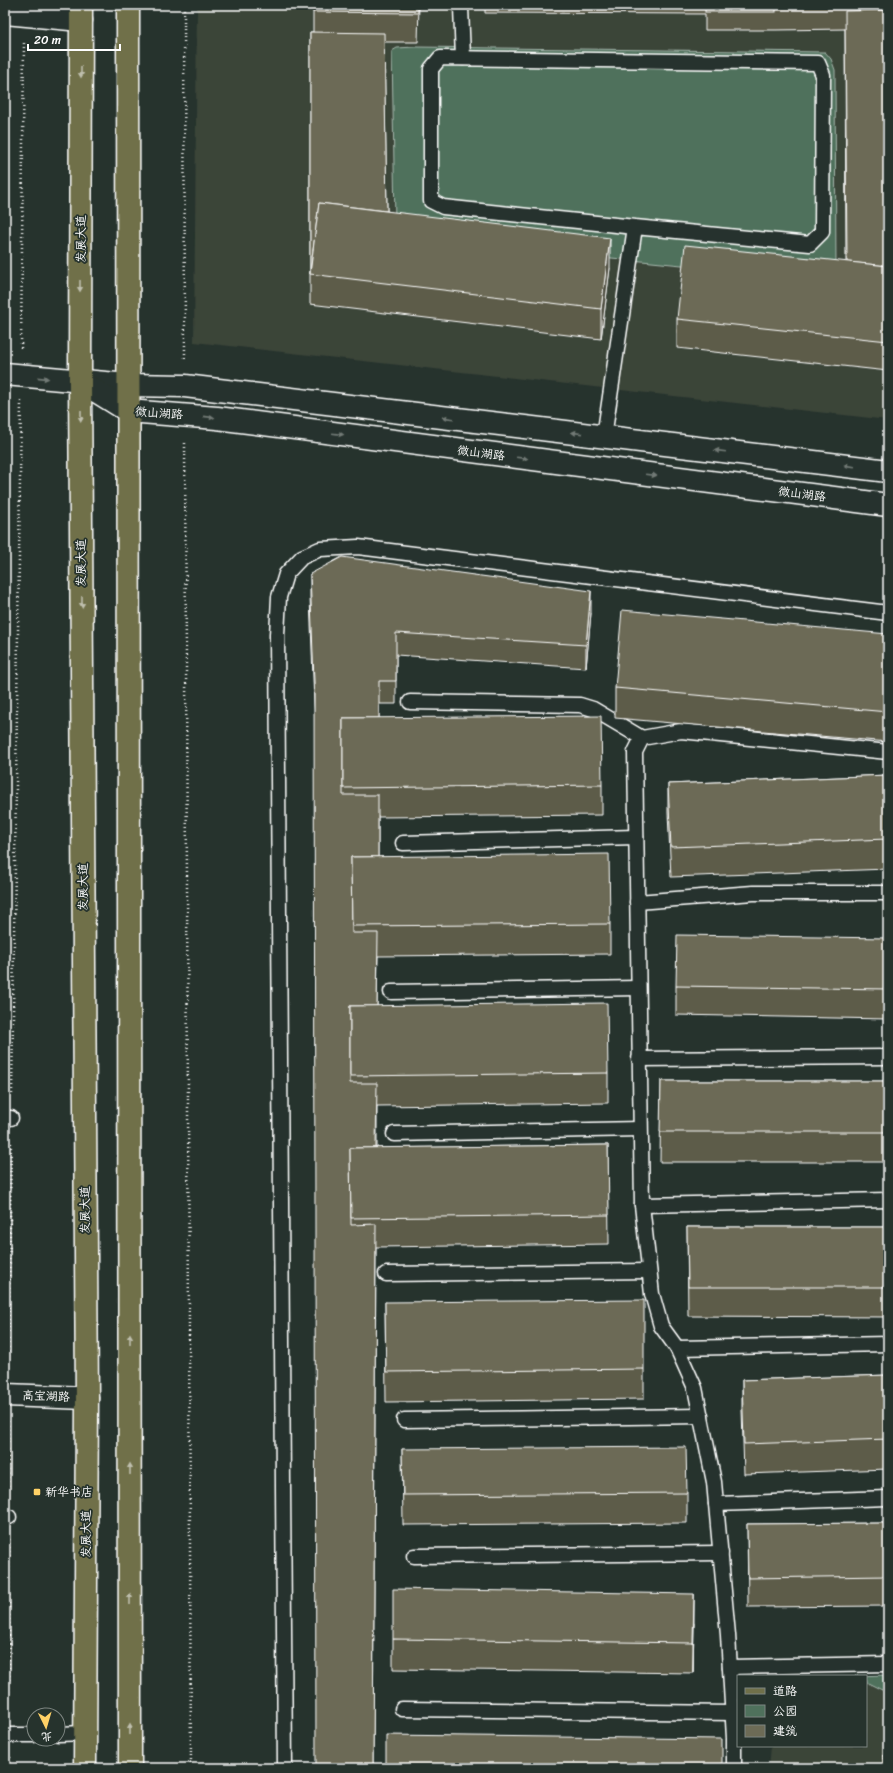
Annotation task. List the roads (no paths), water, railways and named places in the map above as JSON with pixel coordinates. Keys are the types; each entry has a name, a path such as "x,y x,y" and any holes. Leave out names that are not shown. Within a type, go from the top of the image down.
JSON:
{"main road":[{"path":"128,5 130,1768"},
{"name":"发展大道","path":"81,12 80,382 86,1398 85,1768"}],"street":[{"path":"15,14 81,12"},
{"name":"微山湖路","path":"13,375 80,382 185,386 888,471"},
{"name":"微山湖路","path":"80,382 128,411 185,415 888,506"},
{"name":"高宝湖路","path":"6,1395 86,1398"}],"lane":[{"path":"461,7 463,58"},
{"path":"440,58 818,63 823,75 822,232 810,244 635,227 443,207 431,200 431,69 440,58"},
{"path":"604,437 635,227"},
{"path":"285,1768 277,635 279,597 286,574 302,557 320,549 358,547 888,613"},
{"path":"410,702 580,705 593,710 642,738 681,732 888,752"},
{"path":"642,738 635,752 642,1205 652,1294 661,1326 677,1348 695,1388 714,1482 730,1667 734,1768"},
{"path":"403,843 636,837"},
{"path":"637,902 753,893 888,893"},
{"path":"390,992 638,988"},
{"path":"639,1059 888,1057"},
{"path":"394,1134 640,1129"},
{"path":"642,1205 888,1200"},
{"path":"386,1274 649,1271"},
{"path":"677,1348 888,1344"},
{"path":"404,1420 701,1416"},
{"path":"716,1504 888,1498"},
{"path":"414,1556 721,1553"},
{"path":"730,1667 888,1664"},
{"path":"402,1709 733,1713"},
{"path":"7,1735 26,1734"},
{"path":"66,1734 86,1734"}],"place":[{"name":"新华书店","path":"37,1492"}]}
